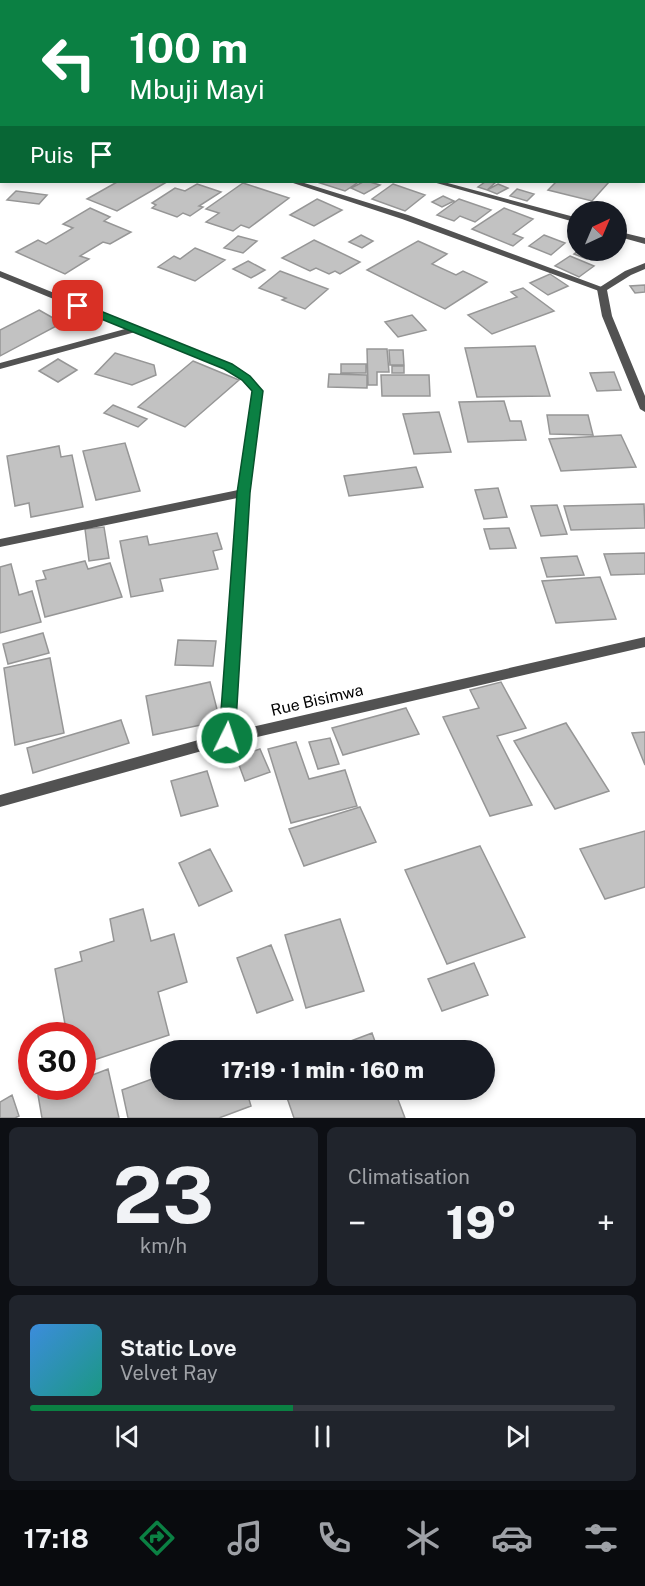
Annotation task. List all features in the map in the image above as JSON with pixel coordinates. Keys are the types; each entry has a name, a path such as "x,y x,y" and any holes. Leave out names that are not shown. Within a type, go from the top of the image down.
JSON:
{"street":[{"path":"297,183 405,217 602,289"},
{"path":"441,183 567,218"},
{"path":"627,236 645,241"},
{"path":"602,289 627,273 645,266"},
{"path":"0,274 228,367 246,378 257,391 243,493 227,738"},
{"path":"602,289 607,316 645,409"},
{"path":"0,366 136,329"},
{"path":"0,543 243,493"},
{"name":"Rue Bisimwa","path":"0,801 227,738 645,642"}],"building":[{"path":"115,183 165,183 117,211 87,199"},
{"path":"243,183 289,198 249,228 241,225 233,231 206,222 219,213 206,209"},
{"path":"320,183 357,183 345,191"},
{"path":"361,183 380,185 364,194 351,188"},
{"path":"484,183 495,183 487,190 478,187"},
{"path":"555,183 608,183 592,201 548,190"},
{"path":"197,184 221,192 199,206 203,207 190,216 183,213 177,217 152,208 156,205 152,203 175,188 185,191"},
{"path":"393,184 425,195 405,211 372,199"},
{"path":"498,184 508,188 497,194 487,190"},
{"path":"517,189 534,194 527,201 510,196"},
{"path":"16,191 47,195 39,204 7,200"},
{"path":"443,196 454,201 442,207 432,202"},
{"path":"317,199 342,210 314,226 290,215"},
{"path":"459,199 491,210 475,222 460,216 454,221 437,215"},
{"path":"90,208 110,217 104,221 131,232 110,244 103,242 80,256 89,259 65,274 16,252 38,240 46,244 73,228 63,224"},
{"path":"504,208 533,219 513,234 523,238 513,246 472,229"},
{"path":"361,235 373,241 362,248 349,242"},
{"path":"544,235 565,243 551,255 529,246"},
{"path":"238,236 257,241 243,253 224,248"},
{"path":"314,240 360,262 340,274 335,271 329,274 316,268 310,271 282,258"},
{"path":"418,241 447,254 432,264 456,275 463,271 487,282 445,309 367,270"},
{"path":"195,248 225,260 195,281 158,267 174,256 180,259"},
{"path":"567,258 567,261 582,261 594,266 579,277 555,266"},
{"path":"248,261 265,270 251,278 233,269"},
{"path":"280,271 328,289 305,309 282,300 286,298 259,288"},
{"path":"550,274 568,286 548,295 530,283"},
{"path":"645,285 645,292 635,293 630,286"},
{"path":"523,288 554,311 492,334 468,315 517,297 511,292"},
{"path":"39,310 62,323 0,356 0,330"},
{"path":"412,315 426,330 398,337 385,322"},
{"path":"535,346 550,396 477,397 465,348"},
{"path":"367,349 387,349 389,372 377,372 377,385 368,385"},
{"path":"389,350 403,350 404,365 390,365"},
{"path":"115,353 154,365 156,375 132,385 95,374"},
{"path":"58,359 77,370 58,382 39,371"},
{"path":"193,361 239,380 185,427 138,407"},
{"path":"341,364 366,364 366,373 341,373"},
{"path":"392,366 404,366 404,373 392,373"},
{"path":"614,372 621,390 597,391 590,373"},
{"path":"329,374 367,375 367,388 328,387"},
{"path":"381,375 429,375 430,396 382,396"},
{"path":"504,401 510,421 521,421 526,440 468,442 459,402"},
{"path":"113,405 147,419 138,427 104,413"},
{"path":"439,412 451,452 414,454 403,414"},
{"path":"547,415 588,415 593,435 550,434"},
{"path":"621,435 636,467 561,471 549,439"},
{"path":"125,443 140,491 96,500 83,451"},
{"path":"59,446 61,457 72,455 83,507 31,517 29,503 15,506 7,456"},
{"path":"416,467 423,487 349,496 344,476"},
{"path":"498,488 507,517 484,519 475,490"},
{"path":"644,504 645,528 571,530 564,506"},
{"path":"557,505 567,534 541,536 531,506"},
{"path":"104,527 109,558 89,561 85,529"},
{"path":"509,528 516,548 490,549 484,529"},
{"path":"217,533 222,549 213,551 218,569 160,579 163,591 131,597 120,541 147,536 149,545"},
{"path":"645,553 645,574 611,575 604,554"},
{"path":"577,556 584,575 547,577 541,558"},
{"path":"85,561 88,569 110,563 122,597 45,617 36,581 46,579 43,571"},
{"path":"11,564 19,595 32,591 41,622 0,633 0,567"},
{"path":"600,577 616,619 556,623 542,581"},
{"path":"43,633 49,653 8,664 3,644"},
{"path":"178,640 216,641 213,666 175,665"},
{"path":"50,658 64,733 15,745 4,668"},
{"path":"210,682 220,721 153,735 146,696"},
{"path":"501,682 526,728 497,736 532,805 490,816 443,717 479,708 470,690"},
{"path":"406,708 419,734 343,755 332,728"},
{"path":"121,720 129,743 33,773 27,748"},
{"path":"566,723 609,791 555,809 514,741"},
{"path":"645,732 645,765 632,733"},
{"path":"330,738 339,764 318,769 309,742"},
{"path":"296,742 309,779 345,770 357,806 291,823 268,749"},
{"path":"260,749 270,772 245,781 236,757"},
{"path":"207,771 218,806 181,816 171,781"},
{"path":"360,807 376,842 304,866 289,829"},
{"path":"645,831 645,887 605,899 580,849"},
{"path":"480,846 525,937 447,964 405,870"},
{"path":"210,849 232,891 199,906 179,863"},
{"path":"143,909 151,941 174,934 187,982 158,992 169,1035 96,1059 96,1022 65,1022 55,969 82,961 80,952 114,941 110,919"},
{"path":"340,919 364,991 306,1008 285,935"},
{"path":"271,945 293,1000 257,1013 237,958"},
{"path":"474,963 488,995 442,1011 428,979"},
{"path":"372,1033 374,1040 353,1040"},
{"path":"108,1069 119,1118 42,1118 39,1100 96,1100 96,1074"},
{"path":"150,1080 150,1100 249,1100 251,1106 219,1118 128,1118 122,1090"},
{"path":"12,1095 19,1116 0,1118 0,1102"},
{"path":"288,1100 398,1100 405,1118 294,1118"}],"route":[{"path":"78,306 228,367 246,378 257,391 243,493 227,738"}]}
